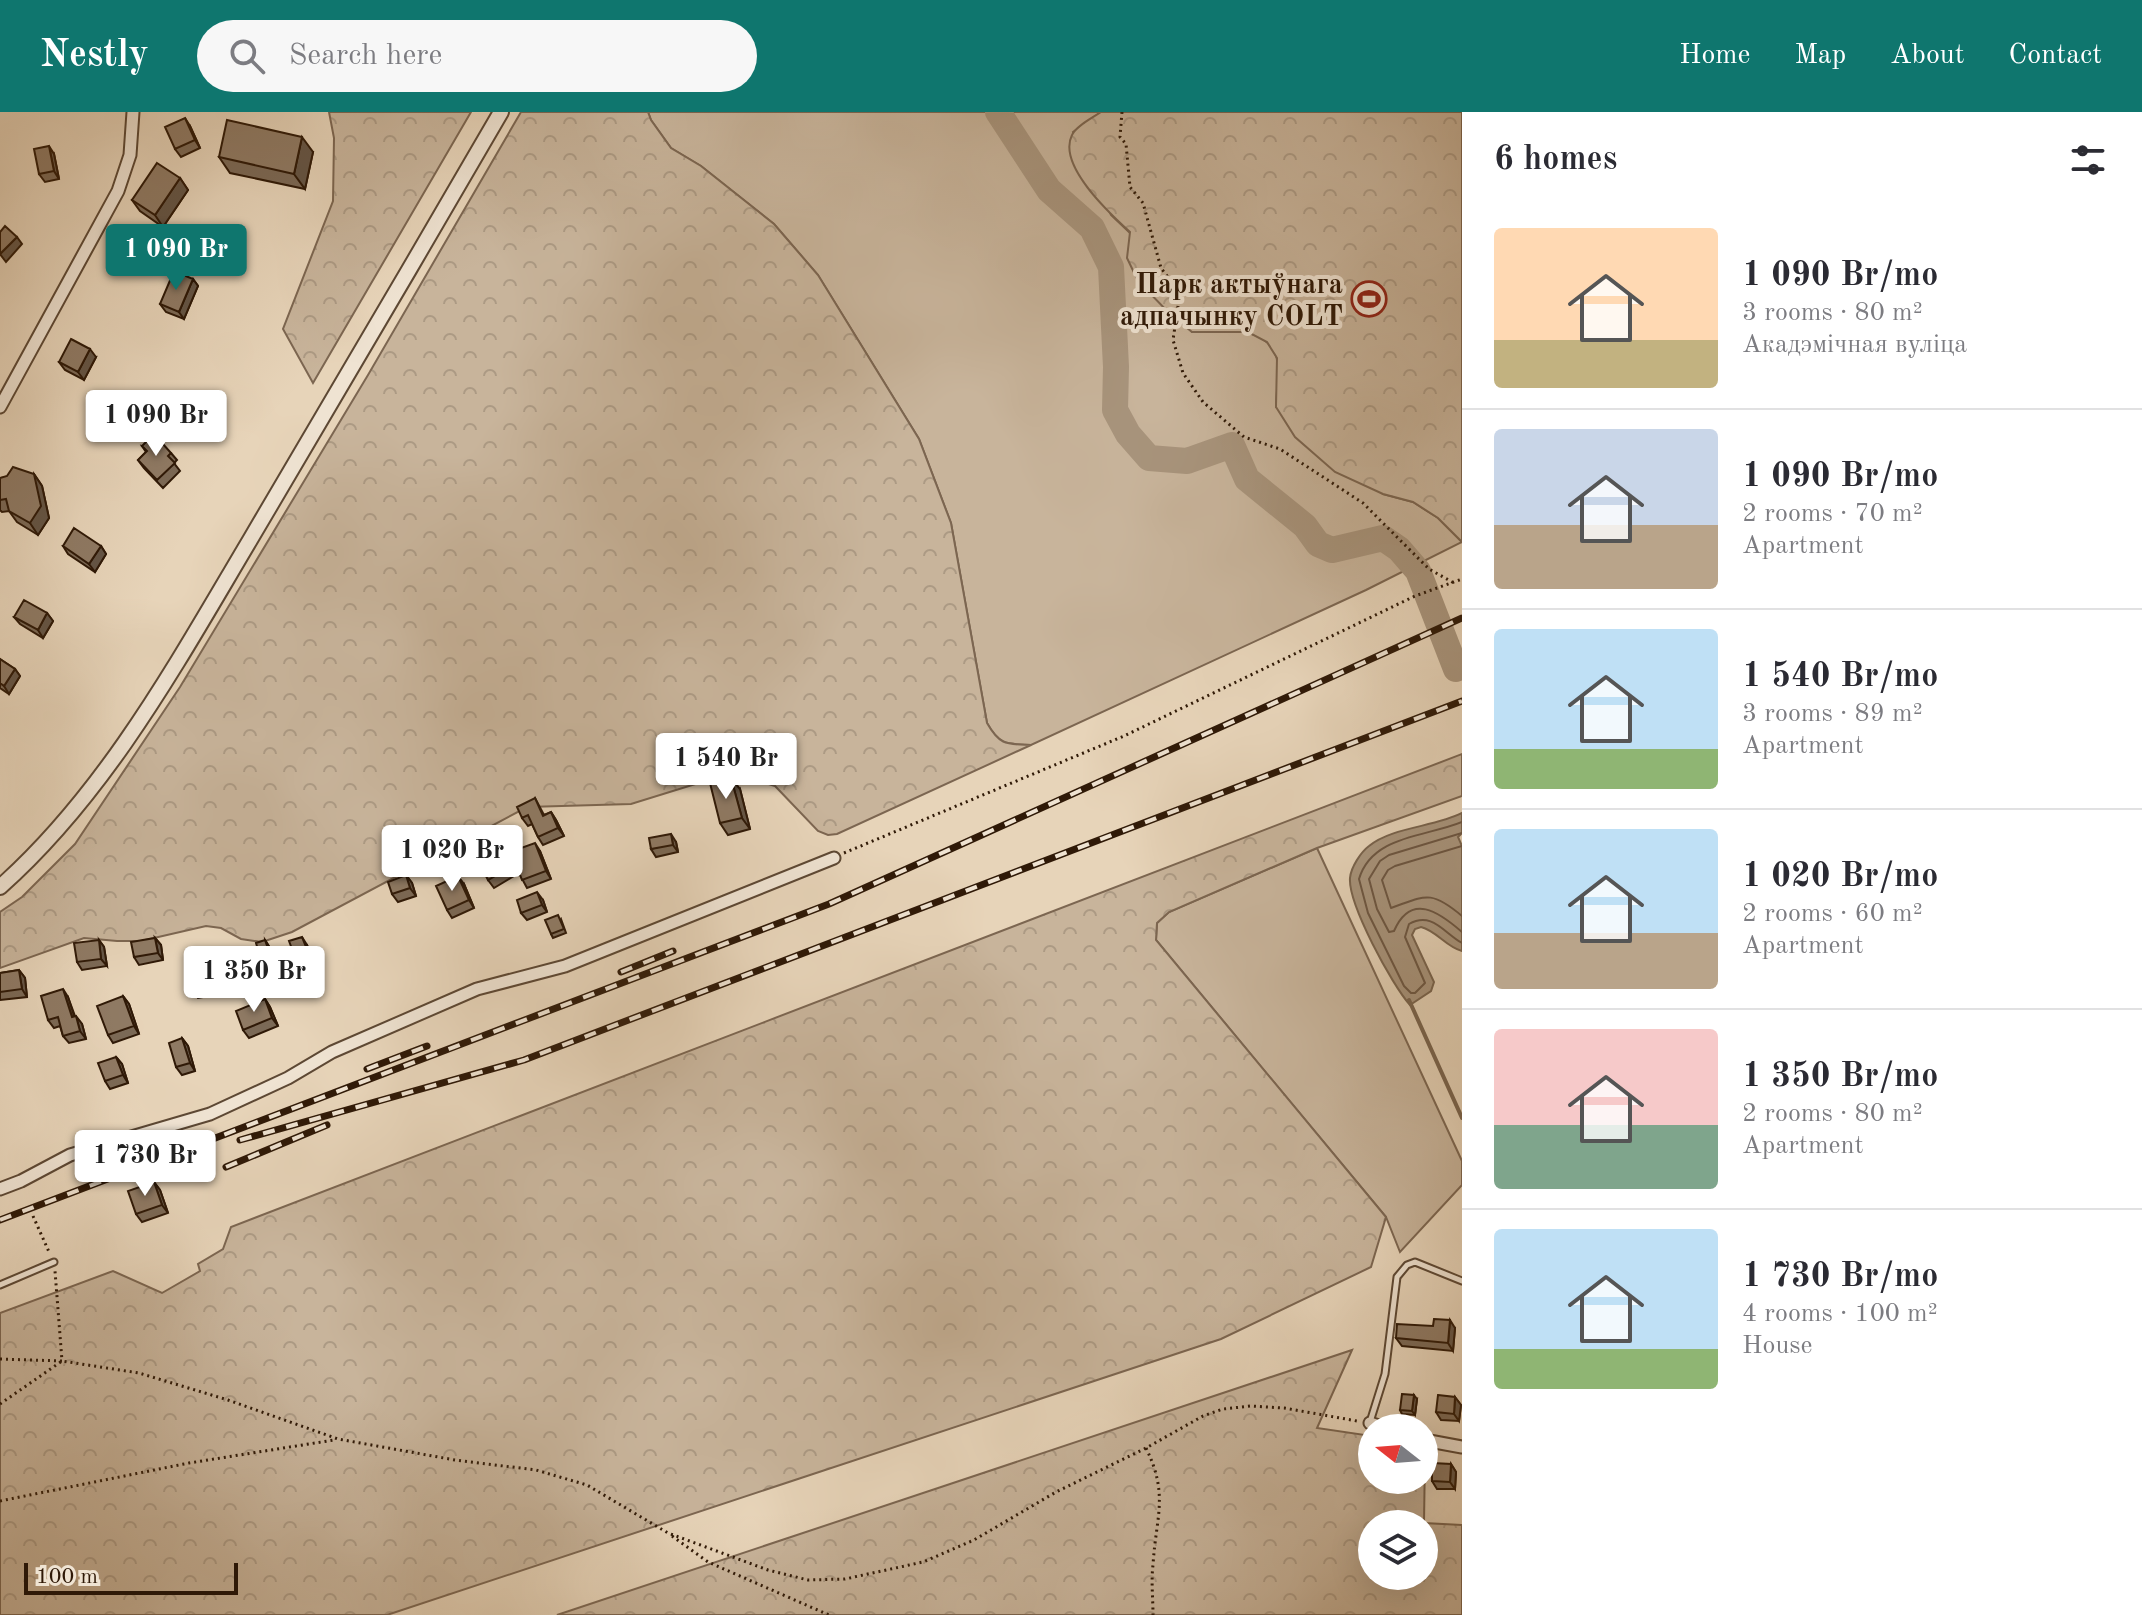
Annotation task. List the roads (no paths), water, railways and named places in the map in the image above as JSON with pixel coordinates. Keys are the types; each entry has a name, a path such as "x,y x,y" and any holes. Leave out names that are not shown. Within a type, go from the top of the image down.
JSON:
{"street":[{"path":"0,407 118,191 130,155 133,112"},
{"path":"0,887 52,834 126,741 203,618 501,112"},
{"path":"0,1189 70,1155 210,1114 288,1078 332,1052 477,989 565,966 834,858"},
{"path":"1438,1443 1462,1447"}],"lane":[{"path":"0,1285 54,1262"},
{"path":"1373,1414 1385,1374 1397,1277 1407,1265 1415,1262 1462,1281"}],"water":[{"path":"1462,813 1462,833 1458,837 1462,846 1462,951 1427,929 1415,929 1412,935 1434,982 1431,991 1410,1005 1363,924 1351,890 1351,874 1363,852 1378,840"}],"waterway":[{"path":"998,112 1049,190 1092,228 1111,267 1115,410 1128,434 1149,458 1187,461 1232,445 1247,479 1305,526 1318,544 1332,550 1383,538 1399,549 1418,571 1456,669"},
{"path":"1409,1000 1462,1118"}],"railway":[{"path":"0,1220 829,904 1462,618"},
{"path":"240,1140 524,1060 1462,701"},
{"path":"621,972 673,951"},
{"path":"367,1069 427,1046"},
{"path":"226,1167 327,1125"}],"place":[{"name":"Парк актыўнага адпачынку COLT","path":"1369,299"}]}
